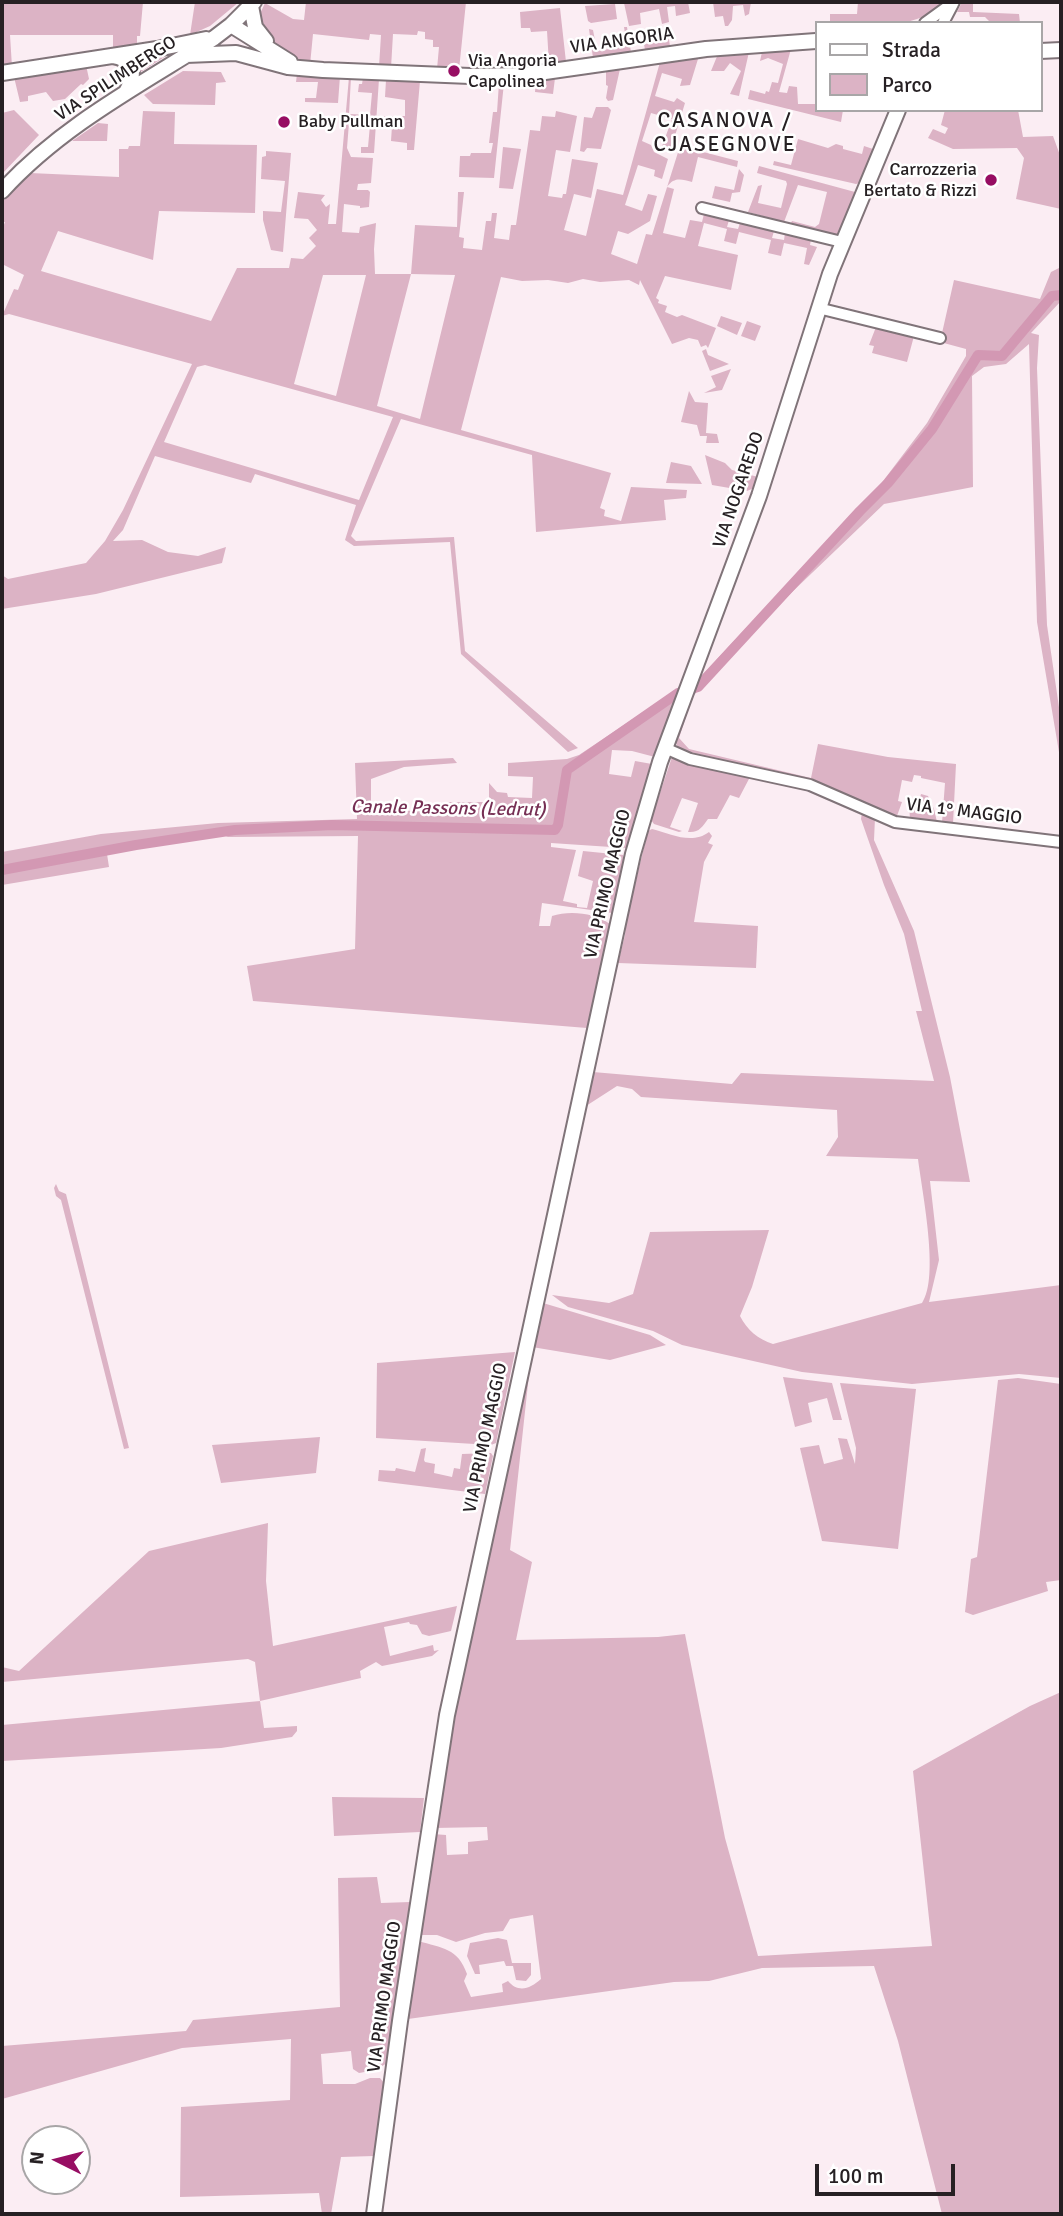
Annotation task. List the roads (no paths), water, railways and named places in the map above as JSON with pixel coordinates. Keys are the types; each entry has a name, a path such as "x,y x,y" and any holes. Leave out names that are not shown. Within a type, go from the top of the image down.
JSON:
{"street":[{"path":"928,21 954,2"},
{"path":"944,21 954,2"},
{"name":"VIA SPILIMBERGO","path":"2,191 50,146 126,92 214,38 252,4"},
{"name":"VIA ANGORIA","path":"252,4 255,27 273,51"},
{"path":"231,25 235,44 239,51 248,55"},
{"name":"VIA ANGORIA","path":"231,25 288,62 308,69"},
{"path":"2,73 214,38"},
{"name":"VIA ANGORIA","path":"186,55 248,55 288,67 308,69 470,76 524,75 706,49 814,41"},
{"path":"1042,51 1061,50"},
{"path":"111,55 126,60 133,71 126,92"},
{"name":"VIA NOGAREDO","path":"688,689 759,496 818,308 842,242 897,112"},
{"path":"702,208 842,242"},
{"path":"818,308 940,338"},
{"name":"VIA PRIMO MAGGIO","path":"374,2214 400,2021 447,1715 633,854 644,810 688,689"},
{"name":"VIA 1° MAGGIO","path":"665,748 690,759 810,785 895,822 1061,842"}],"waterway":[{"name":"Canale Passons (Ledrut)","path":"2,870 235,830 332,825 555,830 567,770 678,693 698,687 888,483 932,429 978,355 1002,356 1052,296 1061,295"}],"place":[{"name":"Via Angoria Capolinea","path":"454,71"},
{"name":"Baby Pullman","path":"284,122"},
{"name":"Carrozzeria Bertato & Rizzi","path":"991,180"}],"district":[{"name":"CASANOVA / CJASEGNOVE","path":"725,133"}]}
